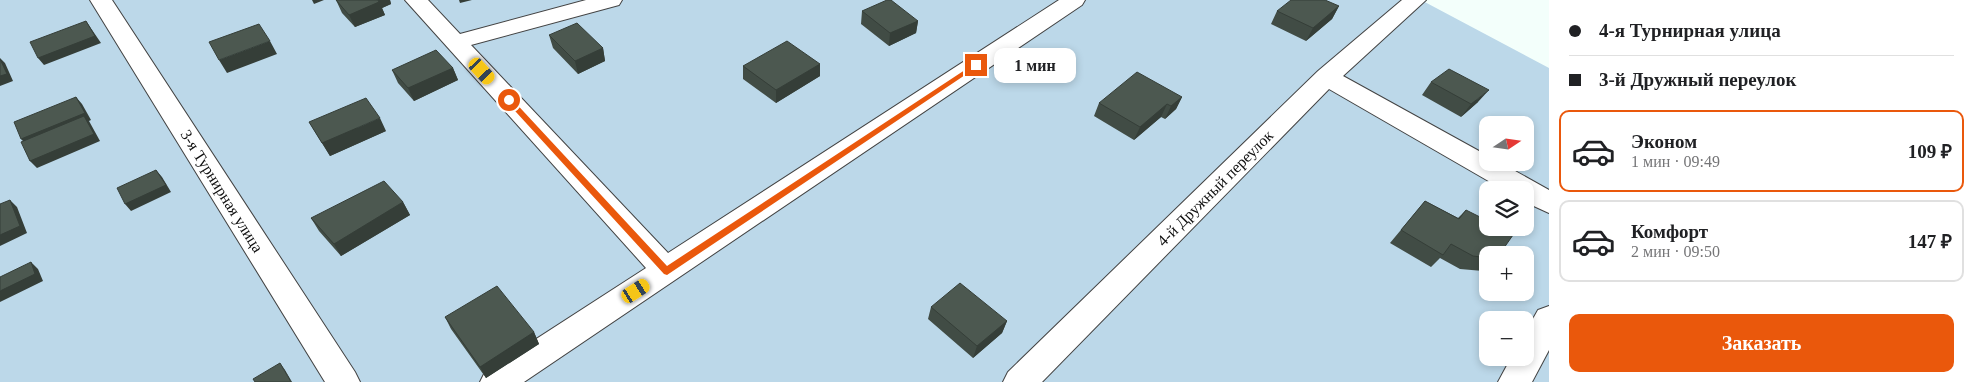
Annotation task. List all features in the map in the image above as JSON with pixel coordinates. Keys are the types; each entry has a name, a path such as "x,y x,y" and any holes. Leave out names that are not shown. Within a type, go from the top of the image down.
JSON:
{"lane":[{"name":"3-я Турнирная улица","path":"101,0 342,382"},
{"path":"416,0 667,271"},
{"path":"456,42 611,0"},
{"path":"497,382 1074,0"},
{"name":"4-й Дружный переулок","path":"1020,382 1327,77 1415,0"},
{"path":"1327,77 1549,203"},
{"path":"1514,382 1549,319"}],"shaded area":[{"path":"0,0 1421,0 1549,68 1549,382 0,382"}],"building":[{"path":"336,0 378,0 379,2 349,15"},
{"path":"891,0 918,21 890,33 862,11"},
{"path":"1291,0 1325,0 1339,6 1313,28 1277,11"},
{"path":"86,21 95,36 38,58 30,42"},
{"path":"577,23 603,48 575,61 549,35"},
{"path":"259,24 270,41 219,60 209,42"},
{"path":"787,41 820,64 776,90 743,66"},
{"path":"436,50 453,68 408,88 392,70"},
{"path":"0,59 7,74 0,76"},
{"path":"1449,69 1489,90 1471,104 1431,82"},
{"path":"1137,72 1182,97 1171,106 1167,104 1140,127 1099,103"},
{"path":"76,97 85,113 21,139 14,122"},
{"path":"366,98 380,118 322,143 309,122"},
{"path":"84,116 94,134 30,161 21,142"},
{"path":"156,170 166,185 125,204 117,188"},
{"path":"384,181 403,202 334,244 311,218"},
{"path":"10,200 20,226 0,235 0,204"},
{"path":"1425,201 1459,219 1466,210 1479,216 1479,236 1512,236 1505,246 1479,246 1479,257 1473,256 1451,244 1443,255 1401,230"},
{"path":"31,262 35,274 0,291 0,277"},
{"path":"960,283 1007,321 977,346 931,307"},
{"path":"497,286 534,332 480,367 445,317"},
{"path":"280,363 291,382 255,382 253,379"}],"route":[{"path":"509,100 667,271 976,65"}]}
